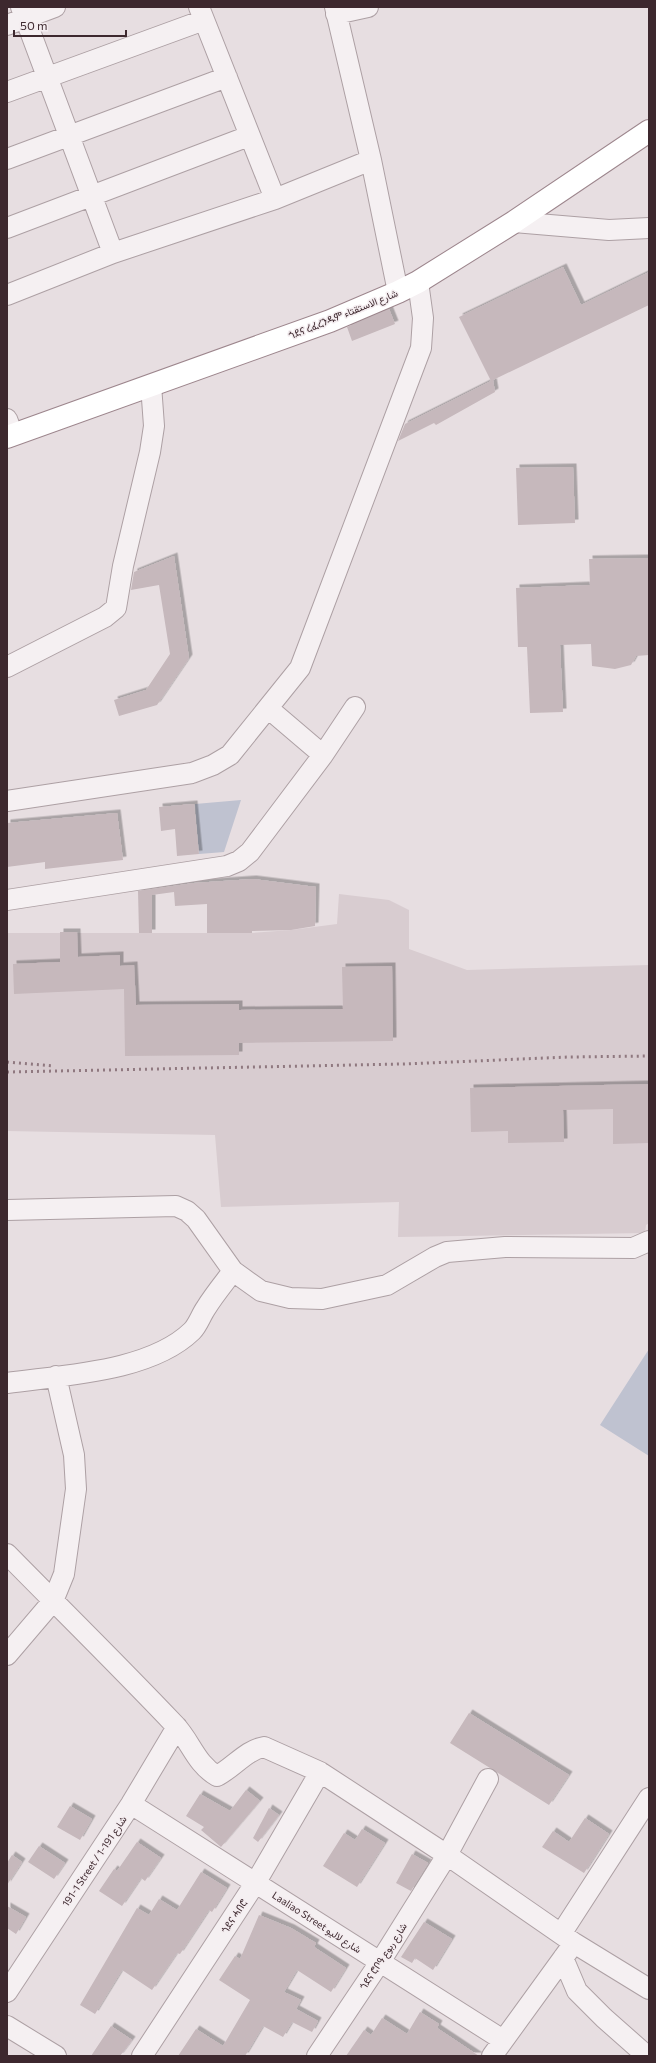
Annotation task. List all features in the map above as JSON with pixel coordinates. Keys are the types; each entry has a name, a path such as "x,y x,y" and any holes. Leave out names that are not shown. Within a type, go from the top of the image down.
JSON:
{"highway":[{"name":"ጎደና ረፈረንዱም شارع الاستقتاء","path":"9,430 151,385 330,321 398,292 418,282 514,222 649,131"}],"street":[{"path":"55,7 17,17 47,77 113,253"},
{"path":"368,7 335,10 370,160 398,292"},
{"path":"7,92 202,14 228,77 249,136 276,199"},
{"path":"7,159 228,77"},
{"path":"7,228 92,197 249,136"},
{"path":"7,295 113,253 276,199 370,160"},
{"path":"514,222 609,230 649,228"},
{"path":"7,801 192,773 213,765 230,756 269,709 300,668 421,348 423,318 418,282"},
{"path":"7,667 105,616 116,608 150,452 154,426 151,385"},
{"path":"7,900 227,866 239,861 250,852 323,755 356,707"},
{"path":"269,709 323,755"},
{"path":"7,1210 176,1206 187,1211 196,1218 233,1271 261,1292 290,1298 322,1299 387,1285 435,1257 447,1252 505,1248 633,1248 649,1241"},
{"path":"7,1383 92,1371 147,1359 170,1348 193,1331 206,1308 233,1271"},
{"path":"9,1651 53,1601 64,1574 76,1489 74,1455 56,1376"},
{"path":"7,1554 177,1727 201,1764 217,1776 255,1749 264,1747 320,1772 447,1855 566,1945 649,1989"},
{"name":"191-1 Street / شارع 191-1","path":"7,1992 131,1804 177,1727"},
{"name":"ጎደና ሓበሮ","path":"142,2056 256,1882 320,1772"},
{"name":"ጎደና ሮቦዓ شارع ربوع","path":"317,2056 380,1962 447,1855 488,1779"},
{"path":"497,2048 566,1945 649,1798"},
{"name":"Laaliao Street شارع لاليو","path":"131,1804 380,1962 497,2048"},
{"path":"566,1945 577,1990 604,2018 647,2056"},
{"path":"7,2026 56,2056"}],"shaded area":[{"path":"241,800 224,852 199,854 195,804"},
{"path":"339,894 389,900 409,910 409,949 467,970 649,965 649,1223 646,1225 645,1233 398,1237 399,1202 221,1207 215,1135 7,1131 7,933 252,933 291,930 337,924"},
{"path":"649,1349 649,1456 600,1425"}],"building":[{"path":"563,267 581,305 649,272 649,305 493,380 495,392 436,425 434,423 398,441 405,424 491,381 459,317"},
{"path":"389,309 395,324 352,341 347,327"},
{"path":"573,467 575,523 518,525 516,468"},
{"path":"174,556 189,658 157,705 119,716 114,700 146,690 170,654 159,585 131,590 134,572"},
{"path":"649,558 649,655 636,656 631,665 615,669 592,666 591,644 560,645 563,712 530,713 527,647 518,647 516,588 590,585 589,559"},
{"path":"194,804 199,854 177,856 175,829 161,831 159,807"},
{"path":"117,813 123,860 45,869 45,862 7,867 7,823"},
{"path":"253,879 316,887 315,926 291,930 252,931 252,933 207,933 207,904 175,906 174,892 152,895 152,933 139,933 138,891 194,883"},
{"path":"60,932 77,932 78,957 120,955 120,966 134,965 136,1005 239,1004 239,1010 343,1009 342,967 392,966 393,1041 239,1043 239,1055 125,1056 124,989 14,994 13,964 60,962"},
{"path":"648,1084 649,1143 613,1144 613,1109 563,1110 564,1142 508,1143 508,1131 471,1132 470,1088"},
{"path":"469,1713 569,1775 549,1805 450,1743"},
{"path":"246,1790 260,1801 221,1847 201,1830 204,1827 186,1816 200,1794 230,1811"},
{"path":"70,1806 92,1819 80,1840 57,1827"},
{"path":"269,1808 279,1815 258,1842 253,1838"},
{"path":"585,1818 609,1834 584,1873 542,1847 553,1831 569,1842"},
{"path":"362,1829 385,1843 357,1887 323,1866 344,1833 355,1840"},
{"path":"137,1842 161,1858 145,1881 141,1878 122,1906 99,1891 114,1869 117,1871"},
{"path":"39,1846 65,1863 54,1879 28,1862"},
{"path":"412,1854 428,1863 411,1891 396,1883"},
{"path":"12,1855 22,1862 7,1885 7,1863"},
{"path":"201,1872 227,1888 212,1912 209,1910 180,1954 177,1953 152,1990 122,1970 95,2014 80,2005 137,1908 149,1915 159,1899 177,1910"},
{"path":"7,1906 26,1917 16,1934 7,1928"},
{"path":"259,1915 291,1928 316,1943 314,1947 346,1968 331,1992 297,1970 284,1992 301,2000 296,2009 318,2021 312,2032 292,2022 283,2037 263,2026 245,2056 178,2056 196,2029 223,2046 250,2000 219,1980 235,1956 240,1959"},
{"path":"424,1922 452,1939 433,1970 415,1958 412,1963 401,1957"},
{"path":"420,2012 439,2024 437,2028 479,2056 346,2056 364,2030 371,2035 382,2018 407,2034"},
{"path":"111,2026 132,2040 120,2056 91,2056"}],"railway":[{"path":"7,1072 403,1064 569,1057 649,1056"},
{"path":"7,1062 54,1066"}]}
